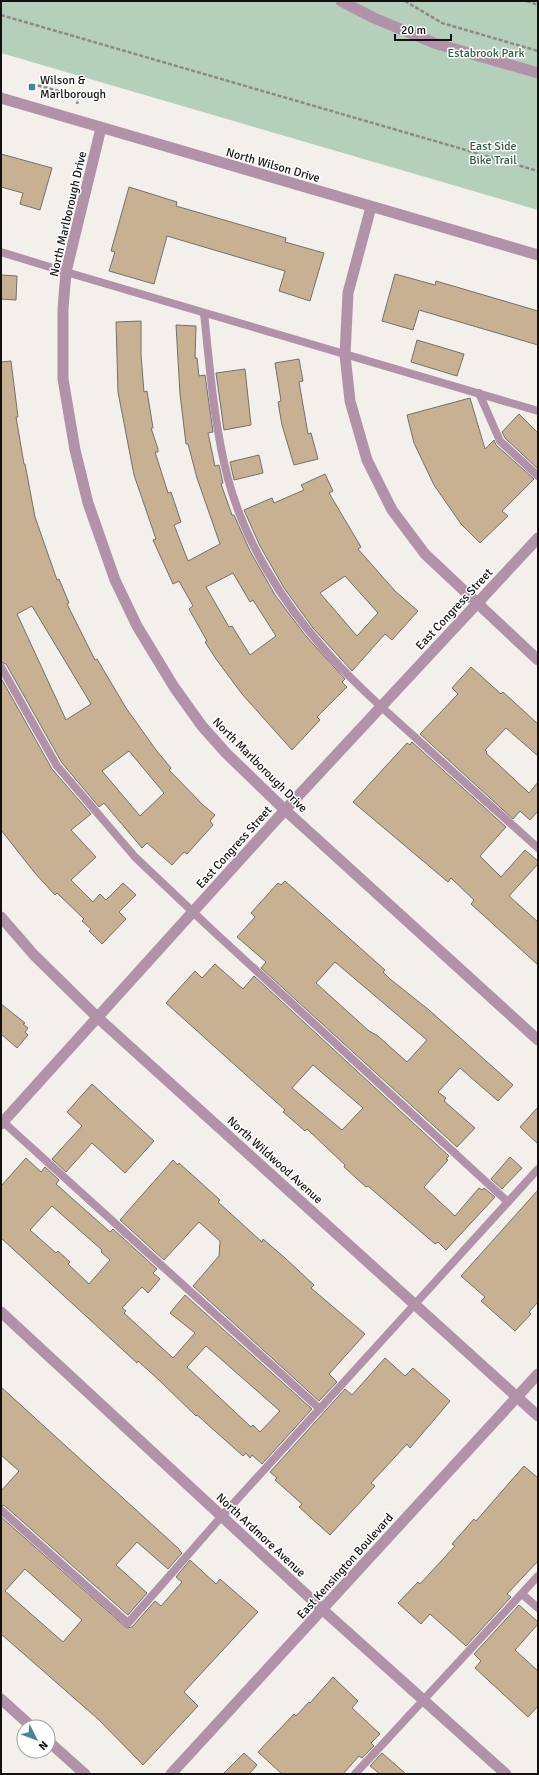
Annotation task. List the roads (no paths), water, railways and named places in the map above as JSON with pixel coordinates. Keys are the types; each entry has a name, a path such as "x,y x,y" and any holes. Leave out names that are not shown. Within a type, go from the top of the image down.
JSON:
{"street":[{"path":"341,1 374,18 434,42 538,73"},
{"name":"North Wilson Drive","path":"1,98 538,256"},
{"name":"North Marlborough Drive","path":"101,128 66,272 63,309 63,379 75,450 88,503 115,580 137,626 174,687 202,726 226,753 285,810 538,1040"},
{"path":"371,207 348,293 345,354 350,402 367,460 392,510 425,554 538,660"},
{"name":"East Congress Street","path":"2,1122 192,911 538,538"},
{"name":"North Wildwood Avenue","path":"1,917 34,955 97,1017 538,1416"},
{"name":"North Ardmore Avenue","path":"1,1312 323,1610 506,1774"},
{"name":"East Kensington Boulevard","path":"171,1774 538,1374"},
{"path":"1,1699 23,1719"},
{"path":"56,1748 85,1774"}],"lane":[{"path":"1,252 538,411"},
{"path":"204,313 214,413 228,480 248,535 269,575 325,650 381,706 538,848"},
{"path":"479,393 500,441 538,476"},
{"path":"1,667 57,766 135,857 508,1202"},
{"path":"2,1122 320,1408"},
{"path":"1,1510 128,1623 222,1516 538,1169"},
{"path":"354,1774 538,1576"},
{"path":"522,1594 538,1608"}],"place":[{"name":"Wilson & Marlborough","path":"32,87"}],"park label":[{"name":"Estabrook Park","path":"486,53"},
{"name":"East Side Bike Trail","path":"493,153"}]}
